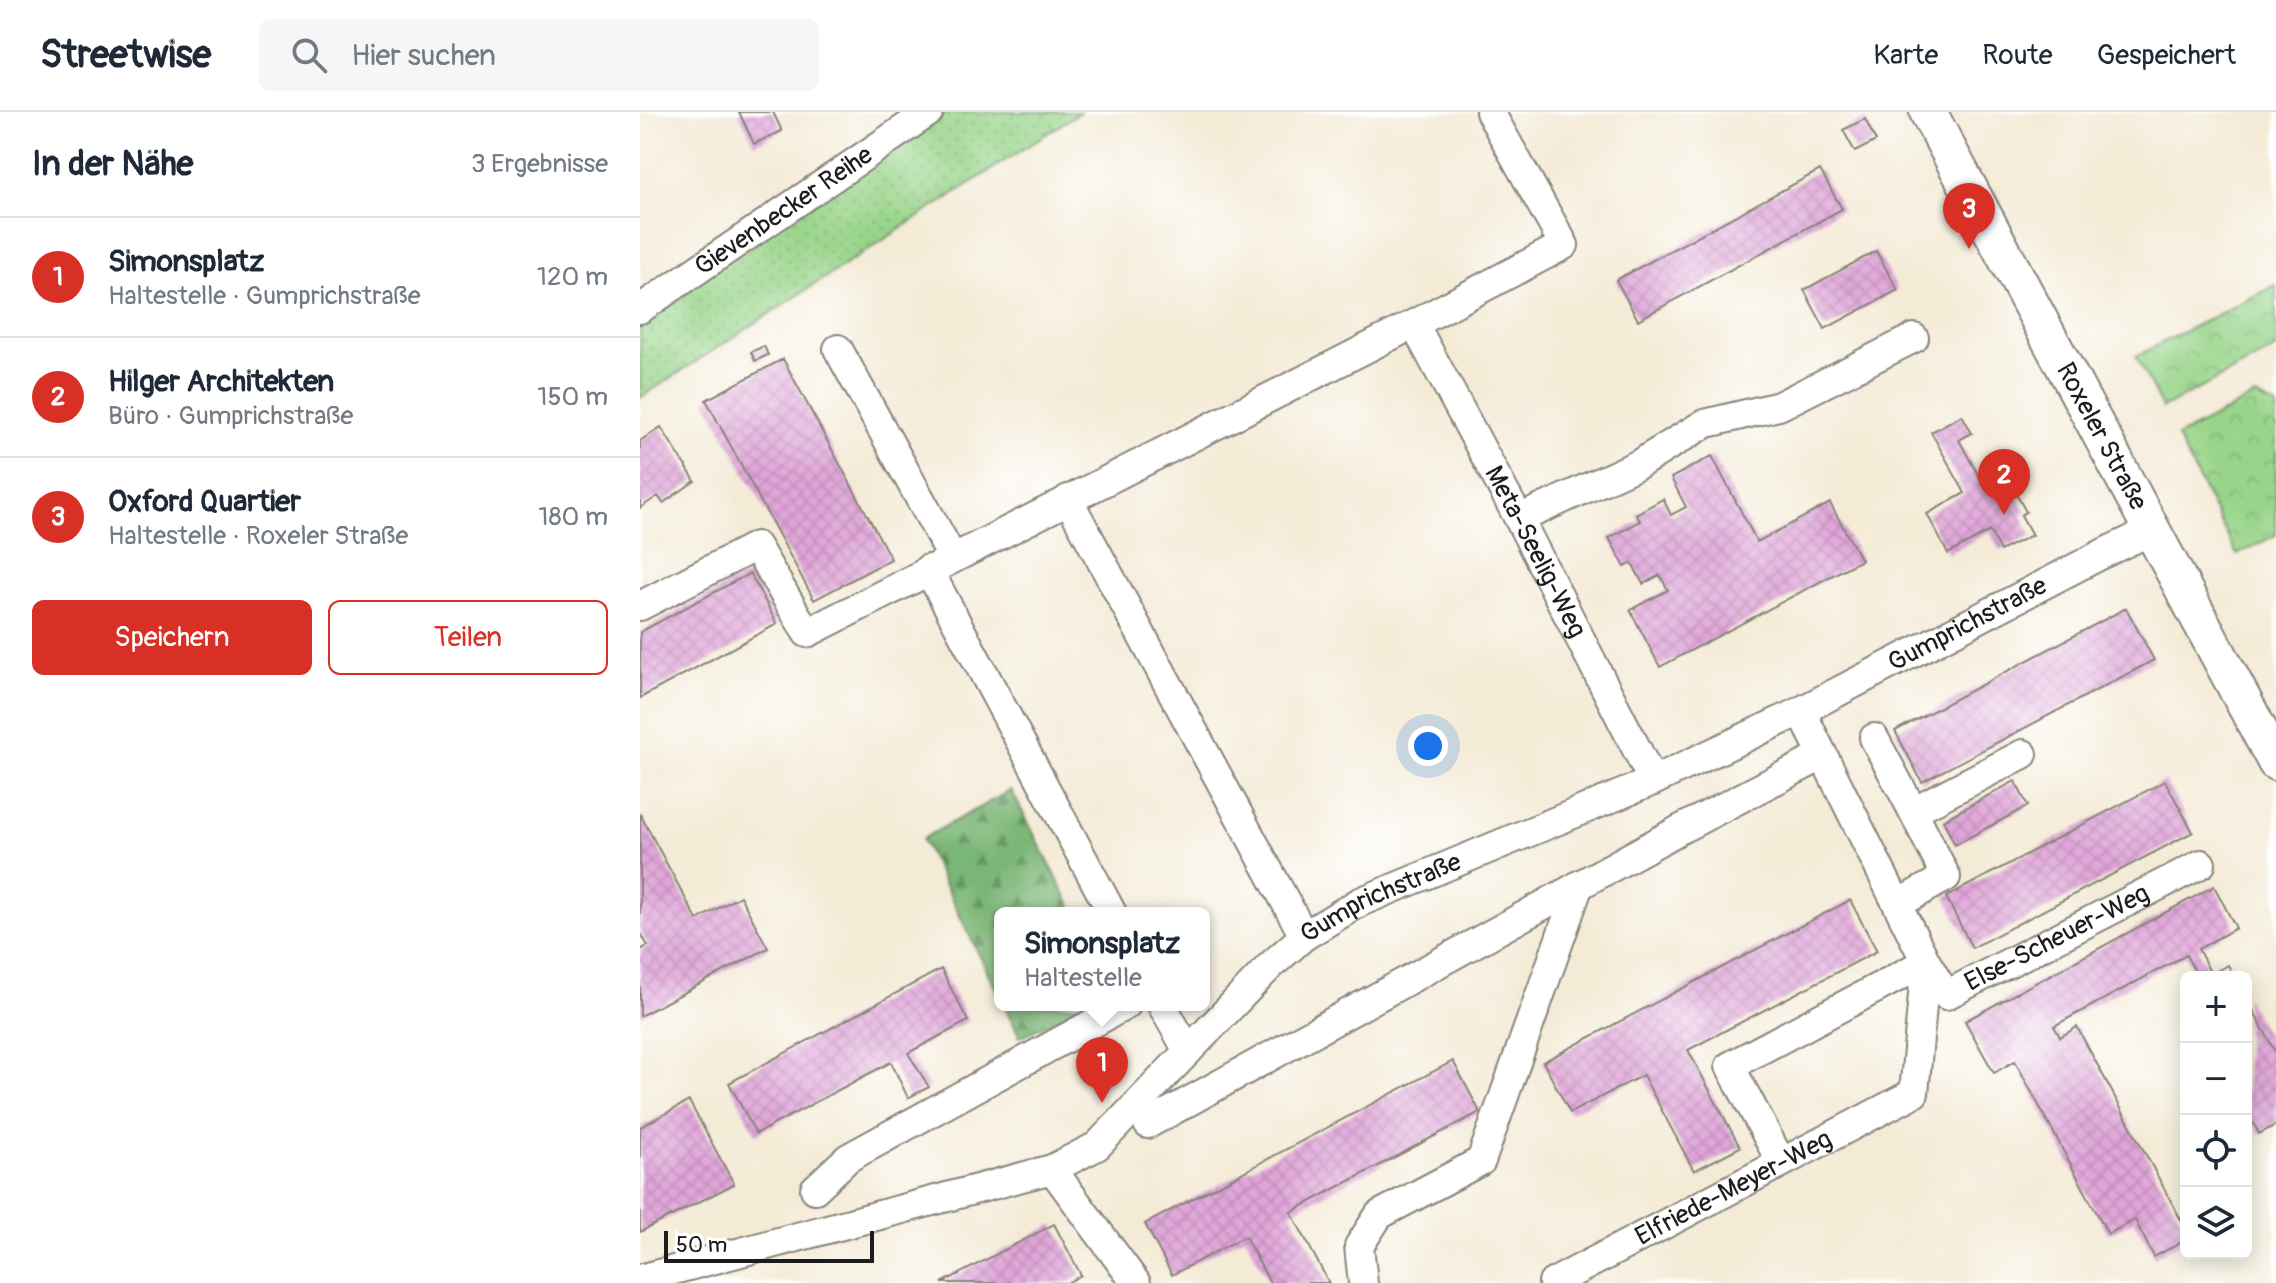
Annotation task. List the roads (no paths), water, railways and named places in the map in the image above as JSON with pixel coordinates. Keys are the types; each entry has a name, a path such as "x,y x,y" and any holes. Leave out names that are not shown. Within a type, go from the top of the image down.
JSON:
{"main road":[{"name":"Roxeler Straße","path":"1928,112 2276,762"}],"street":[{"name":"Gievenbecker Reihe","path":"640,309 929,112"},
{"path":"640,606 756,546 807,633 1564,245 1490,112"},
{"name":"Meta-Seelig-Weg","path":"1414,324 1519,519 1653,781"},
{"path":"1519,519 1639,464 1704,424 1779,406 1914,338"},
{"path":"838,349 1109,907"},
{"path":"1068,499 1304,936"},
{"name":"Gumprichstraße","path":"640,1279 1052,1169 1097,1146 1270,966 1304,936 1360,902 1653,781 1801,711 2153,530"},
{"name":"Else-Scheuer-Weg","path":"1801,711 1926,962 1946,995 2201,864"},
{"path":"1874,738 1946,877 1898,904"},
{"path":"1913,811 2023,754"},
{"path":"1148,1124 1579,885 1822,756"},
{"path":"1363,1283 1359,1246 1379,1215 1481,1161 1579,885"},
{"path":"1781,1162 1730,1066 1926,962"},
{"name":"Else-Scheuer-Weg","path":"1914,1093 1926,962"},
{"path":"815,1189 848,1158 1115,1011"},
{"path":"1165,1011 1188,1051"},
{"name":"Elfriede-Meyer-Weg","path":"1553,1283 1914,1093"},
{"path":"1052,1169 1136,1283"}],"place":[{"name":"Oxford Quartier","path":"1969,249"},
{"name":"Hilger Architekten","path":"2004,515"},
{"name":"Simonsplatz","path":"1102,1103"}]}
